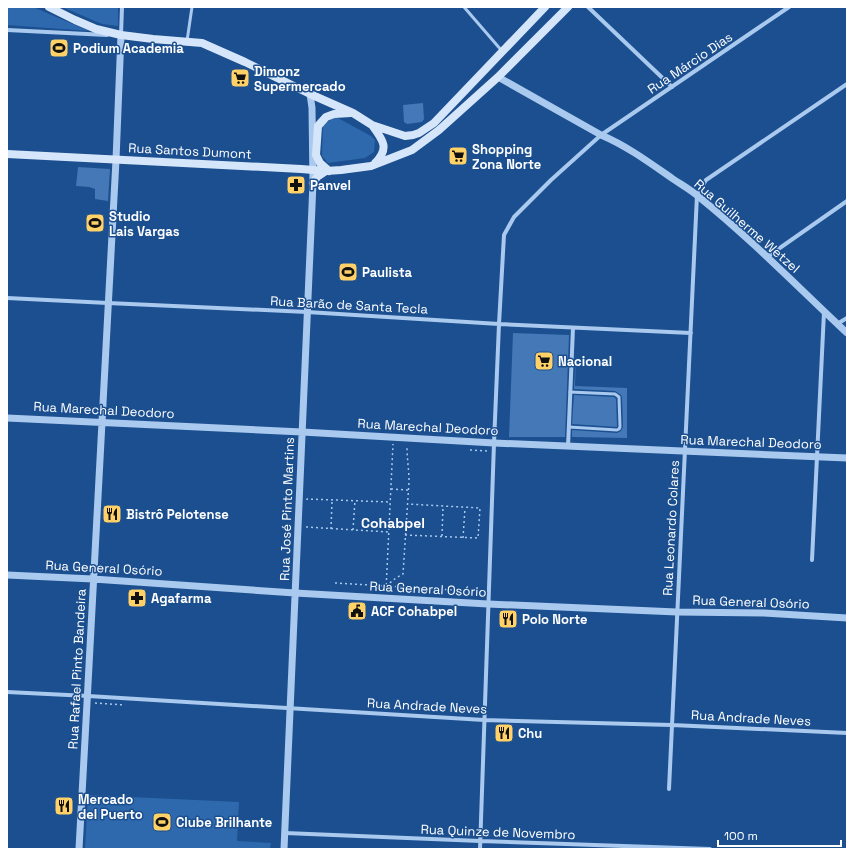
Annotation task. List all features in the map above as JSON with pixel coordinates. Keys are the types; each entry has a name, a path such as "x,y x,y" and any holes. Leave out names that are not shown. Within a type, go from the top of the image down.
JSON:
{"main road":[{"path":"49,7 75,20 121,35 202,43 353,113 372,125 405,136 419,133 434,123 545,7"},
{"name":"Rua Santos Dumont","path":"7,154 327,171 371,166 412,150 439,130 498,77 568,7"},
{"path":"312,183 317,177 327,171 320,163 316,155 318,126 326,116 353,113"},
{"path":"371,166 381,156 384,148 381,137 372,125"}],"street":[{"path":"7,30 121,35 122,7"},
{"path":"588,7 672,87"},
{"name":"Rua Márcio Dias","path":"480,849 494,444 504,236 514,217 551,180 601,135 790,7"},
{"name":"Rua Rafael Pinto Bandeira","path":"79,849 116,160 121,35"},
{"name":"Rua Guilherme Wetzel","path":"498,77 601,135 616,141 647,160 697,196 751,243 847,334"},
{"path":"697,196 706,180 847,84"},
{"name":"Rua José Pinto Martins","path":"284,849 313,170 312,108 310,94"},
{"name":"Rua Leonardo Colares","path":"669,789 697,196"},
{"path":"766,257 847,201"},
{"name":"Rua Barão de Santa Tecla","path":"7,298 108,304 307,312 499,324 691,333"},
{"path":"812,560 824,312"},
{"path":"837,324 847,318"},
{"path":"568,447 573,328"},
{"name":"Rua Marechal Deodoro","path":"7,418 302,432 494,444 847,458"},
{"name":"Rua General Osório","path":"7,575 488,604 677,612 764,613 847,618"},
{"name":"Rua Andrade Neves","path":"7,692 484,720 672,725 847,733"},
{"name":"Rua Quinze de Novembro","path":"285,833 710,849"}],"lane":[{"path":"187,42 192,7"},
{"path":"464,7 502,51"},
{"path":"569,428 617,430 620,427 618,396 615,394 570,392"}],"path":[{"path":"386,586 393,446"},
{"path":"386,586 403,574 409,468 407,462 407,446"},
{"path":"391,489 408,490"},
{"path":"307,499 390,502"},
{"path":"331,529 332,500"},
{"path":"353,530 355,500"},
{"path":"405,535 478,538 480,508 407,504"},
{"path":"442,537 443,506"},
{"path":"463,538 465,507"},
{"path":"306,527 389,532"},
{"path":"335,583 455,590"}],"shaded area":[{"path":"7,7 33,7 89,31 7,25"},
{"path":"62,7 118,7 118,26 102,24"},
{"path":"336,117 371,136 375,140 374,152 365,158 328,163 322,156 323,124"},
{"name":"Clube Brilhante","path":"88,795 239,802 237,841 271,843 270,849 85,849"}],"building":[{"path":"423,103 424,119 422,122 407,124 404,122 403,105"},
{"path":"78,167 110,169 108,201 95,199 95,189 76,186"},
{"name":"Nacional","path":"513,333 569,335 565,437 509,437"},
{"path":"576,352 575,386 627,388 627,438 572,437 572,430 617,433 621,431 623,427 621,395 615,391 574,389"},
{"path":"574,395 614,397 616,399 617,427 572,424"}],"place":[{"name":"Podium Academia","path":"59,48"},
{"name":"Dimonz Supermercado","path":"240,78"},
{"name":"Shopping Zona Norte","path":"458,156"},
{"name":"Panvel","path":"296,185"},
{"name":"Studio Lais Vargas","path":"95,223"},
{"name":"Paulista","path":"348,272"},
{"name":"Nacional","path":"544,361"},
{"name":"Bistrô Pelotense","path":"112,514"},
{"name":"Agafarma","path":"137,598"},
{"name":"ACF Cohabpel","path":"357,611"},
{"name":"Polo Norte","path":"508,619"},
{"name":"Chu","path":"504,733"},
{"name":"Mercado del Puerto","path":"64,806"},
{"name":"Clube Brilhante","path":"162,822"}],"district":[{"name":"Cohabpel","path":"393,523"}]}
